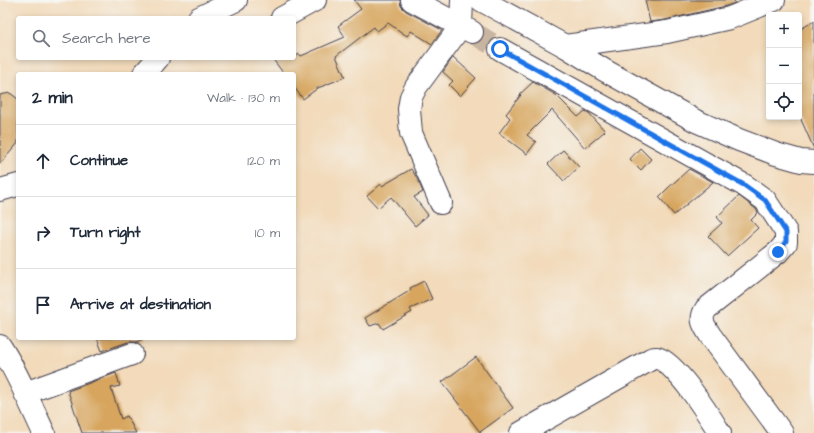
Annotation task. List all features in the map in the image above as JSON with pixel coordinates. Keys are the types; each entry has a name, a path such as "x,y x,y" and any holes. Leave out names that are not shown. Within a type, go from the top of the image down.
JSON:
{"street":[{"path":"196,16 210,0"},
{"path":"203,16 236,0"},
{"path":"286,16 315,0"},
{"path":"412,0 467,29"},
{"path":"462,0 467,29"},
{"path":"481,0 696,121 776,154 801,161 814,162"},
{"path":"565,46 667,32 730,18 774,0"},
{"path":"441,203 411,133 408,109 410,97 416,87 467,29"},
{"path":"500,49 744,185 765,200 786,232 786,242 778,252 706,308 702,319 710,335 782,433"},
{"path":"146,72 156,60"},
{"path":"0,190 16,186"},
{"path":"2,353 25,393 44,433"},
{"path":"25,393 132,354"},
{"path":"521,433 552,426 651,359 657,358 666,362 676,371 699,401 720,433"}],"building":[{"path":"354,0 400,0 401,6 406,11 442,30 432,44 411,31 407,36 388,23 377,31 374,27 336,56 345,77 318,88 303,99 296,90 296,72 282,72 274,60 296,60 296,56 299,54 301,56 345,37 338,26 361,9"},
{"path":"645,0 734,0 735,3 665,20 650,22"},
{"path":"814,21 814,149 801,120 802,28"},
{"path":"453,57 476,78 460,96 449,85 453,81 443,72"},
{"path":"533,82 556,95 578,117 585,111 589,113 605,131 585,148 552,110 527,135 536,142 527,154 499,133 510,118 506,114 521,95 520,94"},
{"path":"10,93 16,98 16,145 0,164 0,95"},
{"path":"640,148 651,159 641,170 630,159"},
{"path":"563,150 579,167 564,181 548,164"},
{"path":"411,169 423,192 414,197 428,215 415,226 391,197 378,208 367,196 381,184 382,186"},
{"path":"689,169 713,182 674,215 659,197"},
{"path":"739,196 756,209 758,213 751,220 758,228 727,256 708,236 722,223 717,217"},
{"path":"424,281 432,299 410,309 412,312 383,329 379,323 370,326 365,318 411,290 410,288"},
{"path":"98,340 141,340 136,342 128,342 102,351"},
{"path":"476,357 513,408 480,432 442,382"},
{"path":"116,373 120,386 111,388 121,419 127,416 136,433 82,433 68,391"}],"tunnel":[{"path":"472,32 500,49"}],"route":[{"path":"500,49 744,185 765,200 786,232 786,242 778,252"}]}
